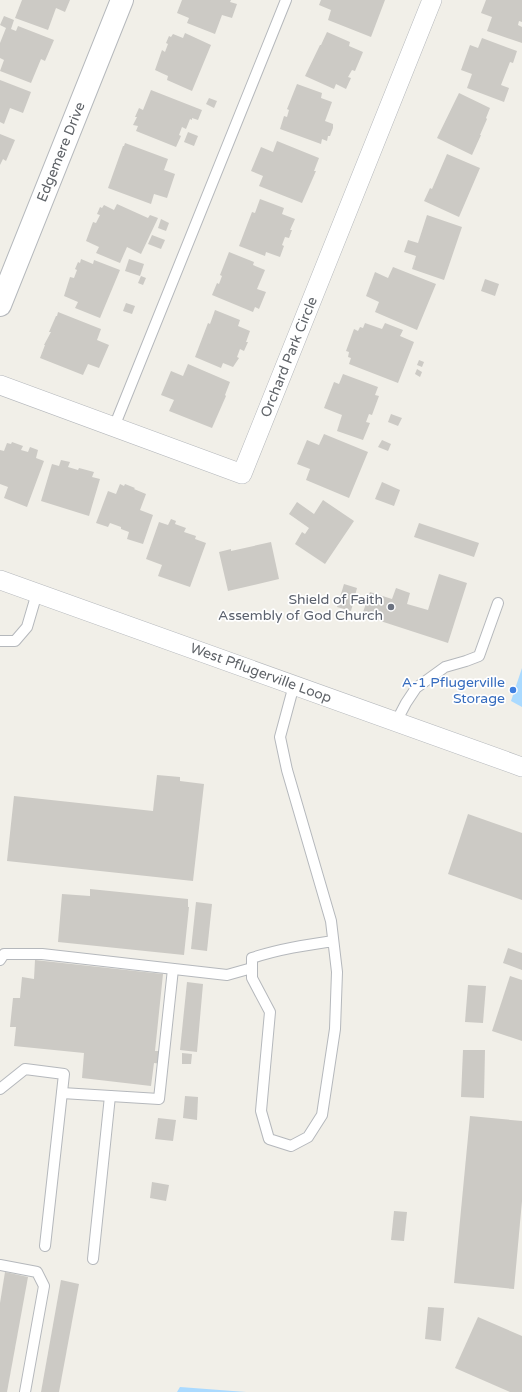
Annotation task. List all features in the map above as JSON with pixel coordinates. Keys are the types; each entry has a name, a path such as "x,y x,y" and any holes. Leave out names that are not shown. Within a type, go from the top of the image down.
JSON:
{"street":[{"name":"Edgemere Drive","path":"0,305 122,0"},
{"name":"Orchard Park Circle","path":"0,385 242,474 432,0"},
{"name":"West Pflugerville Loop","path":"0,580 522,767"}],"lane":[{"path":"114,427 286,0"},
{"path":"0,642 15,641 27,627 37,593"},
{"path":"396,722 406,702 416,688 445,667 466,662 479,656 498,603"},
{"path":"294,685 280,737 287,770 331,921 334,941 337,972 335,1029 322,1114 308,1137 291,1146 269,1139 261,1111 270,1012 252,978 252,958 269,952 334,941"},
{"path":"0,960 4,954 42,954 226,975 252,968"},
{"path":"62,1093 159,1099 173,969"},
{"path":"0,1089 25,1069 64,1074 45,1246"},
{"path":"93,1259 110,1096"},
{"path":"0,1265 37,1272 44,1286 25,1392"}],"water":[{"path":"522,668 522,707 511,701"},
{"path":"180,1387 246,1392 177,1392"}],"building":[{"path":"22,0 70,0 65,12 56,8 48,30 15,18"},
{"path":"182,0 231,0 230,2 237,4 232,18 222,15 215,34 187,23 189,18 177,13"},
{"path":"321,0 385,0 371,37 328,20 331,10 319,5"},
{"path":"486,0 522,0 522,22 519,21 518,25 522,27 522,43 487,31 492,17 481,13"},
{"path":"4,16 14,20 11,29 16,31 18,26 54,40 45,61 41,59 31,83 0,71 4,60 0,58 0,43 6,28 0,25"},
{"path":"327,32 350,42 349,46 363,52 355,71 352,70 348,77 351,78 346,89 336,84 334,89 305,76"},
{"path":"185,33 211,45 192,91 167,80 168,76 155,70 162,50 165,52 168,44 166,43 169,36 171,37 173,34 183,38"},
{"path":"482,38 517,51 513,63 510,62 501,85 509,88 504,102 467,88 472,74 461,70 470,45 478,48"},
{"path":"0,80 31,92 23,113 10,108 4,124 0,122"},
{"path":"297,84 322,93 321,98 332,102 325,121 333,124 333,128 327,141 322,139 321,144 280,129 284,116 287,117 289,110 287,109"},
{"path":"151,90 202,110 198,120 192,118 192,120 190,119 186,129 182,127 179,135 181,136 176,147 136,131 138,126 133,125 139,108 143,110"},
{"path":"459,93 490,108 481,135 472,155 437,138"},
{"path":"209,98 217,101 214,108 206,104"},
{"path":"188,132 198,136 194,146 184,142"},
{"path":"0,134 15,140 6,161 3,159 0,165"},
{"path":"277,141 319,158 314,171 316,171 302,203 259,186 263,176 251,171 261,147 273,152"},
{"path":"125,143 168,159 164,170 175,174 167,198 154,194 151,204 108,188"},
{"path":"447,154 480,168 459,217 424,201 430,188 432,189"},
{"path":"260,199 284,208 282,214 295,219 290,230 292,230 289,238 285,237 282,245 284,246 280,257 266,252 265,256 239,246 252,212 255,213"},
{"path":"117,204 148,218 150,215 158,218 141,254 127,247 120,263 96,253 99,247 86,241 93,222 96,223 100,215 97,214 100,207 102,208 104,205 114,210"},
{"path":"427,215 462,227 444,280 412,269 416,256 404,252 408,240 418,243"},
{"path":"161,219 169,223 166,231 158,228"},
{"path":"152,235 165,240 161,249 148,244"},
{"path":"229,252 254,262 253,265 265,270 257,289 266,292 259,309 255,307 253,312 212,295 217,283 219,284 222,276 220,275"},
{"path":"81,259 93,264 94,260 120,270 100,318 75,308 78,302 64,296 70,277 74,278 77,270 75,269 78,262 80,263"},
{"path":"129,259 144,264 140,276 125,271"},
{"path":"393,267 436,284 417,330 375,312 379,302 366,296 375,272 388,278"},
{"path":"141,276 146,278 143,285 138,283"},
{"path":"485,279 499,284 495,296 481,291"},
{"path":"126,303 135,306 132,314 123,311"},
{"path":"215,310 240,320 238,326 250,331 246,342 248,342 244,351 240,349 237,357 239,358 233,367 223,363 221,368 195,357 208,323 210,324"},
{"path":"58,312 101,329 97,340 109,345 99,368 88,364 83,375 40,358"},
{"path":"365,323 382,329 385,323 403,330 400,336 414,342 398,383 349,364 351,358 348,357 349,352 346,351 354,329 358,331 360,327 363,328"},
{"path":"419,360 424,362 422,367 417,365"},
{"path":"188,364 230,382 225,395 226,396 212,428 169,411 174,400 161,395 171,371 183,376"},
{"path":"417,369 422,372 420,377 415,374"},
{"path":"343,374 378,387 375,395 379,396 372,415 369,414 366,422 370,423 363,440 337,431 342,415 324,408 334,382 339,384"},
{"path":"391,414 402,418 398,426 388,422"},
{"path":"324,434 368,452 349,498 306,480 310,469 297,464 307,440 319,445"},
{"path":"382,440 391,444 388,451 378,447"},
{"path":"12,442 23,446 21,450 28,452 30,447 38,450 36,458 44,461 27,507 4,498 8,487 0,484 0,450 4,451 7,443 11,444"},
{"path":"61,460 70,462 68,467 94,472 92,477 100,479 89,516 41,501 52,464 59,466"},
{"path":"382,482 400,490 394,506 375,499"},
{"path":"120,484 124,486 125,484 146,494 140,510 153,515 143,544 127,539 129,532 121,529 121,527 110,523 108,527 96,523 108,491 116,494"},
{"path":"323,500 354,521 325,564 295,544 302,532 305,534 309,528 289,514 297,502 314,514"},
{"path":"171,519 176,521 175,524 186,528 184,532 196,536 195,539 206,543 190,587 158,576 162,565 146,559 159,522 168,525"},
{"path":"419,523 479,543 474,557 414,537"},
{"path":"271,542 279,579 228,591 219,552 231,549 231,551"},
{"name":"Shield of Faith Assembly of God Church","path":"439,574 467,583 448,643 362,615 370,592 392,599 396,588 410,593 407,604 428,610"},
{"path":"344,584 357,588 351,611 337,607"},
{"path":"157,775 180,777 180,781 204,784 193,881 7,861 14,796 153,811"},
{"path":"468,814 522,833 522,900 448,874"},
{"path":"90,889 188,899 189,907 184,955 58,942 62,894 90,896"},
{"path":"196,902 212,904 207,951 191,949"},
{"path":"508,948 522,953 522,970 503,963"},
{"path":"35,960 163,974 155,1051 163,1051 162,1064 154,1063 151,1086 82,1078 84,1053 14,1046 16,1027 10,1027 13,998 20,998 22,977 34,979"},
{"path":"510,976 522,980 522,1041 492,1031"},
{"path":"187,982 203,984 197,1052 180,1050"},
{"path":"468,985 486,986 483,1023 465,1022"},
{"path":"463,1050 485,1050 484,1098 461,1097"},
{"path":"182,1053 192,1054 191,1064 182,1064"},
{"path":"185,1096 198,1097 197,1120 183,1118"},
{"path":"470,1116 522,1121 522,1201 514,1289 454,1283"},
{"path":"158,1118 176,1120 173,1141 155,1139"},
{"path":"152,1182 169,1185 166,1201 150,1198"},
{"path":"394,1211 407,1212 404,1241 391,1240"},
{"path":"5,1272 28,1277 7,1392 0,1392 0,1303"},
{"path":"61,1280 79,1284 59,1392 41,1392"},
{"path":"428,1307 444,1308 441,1341 425,1339"},
{"path":"478,1317 522,1336 522,1392 510,1392 455,1368"}],"place":[{"name":"Shield of Faith Assembly of God Church","path":"391,607"},
{"name":"A-1 Pflugerville Storage","path":"513,690"}]}
